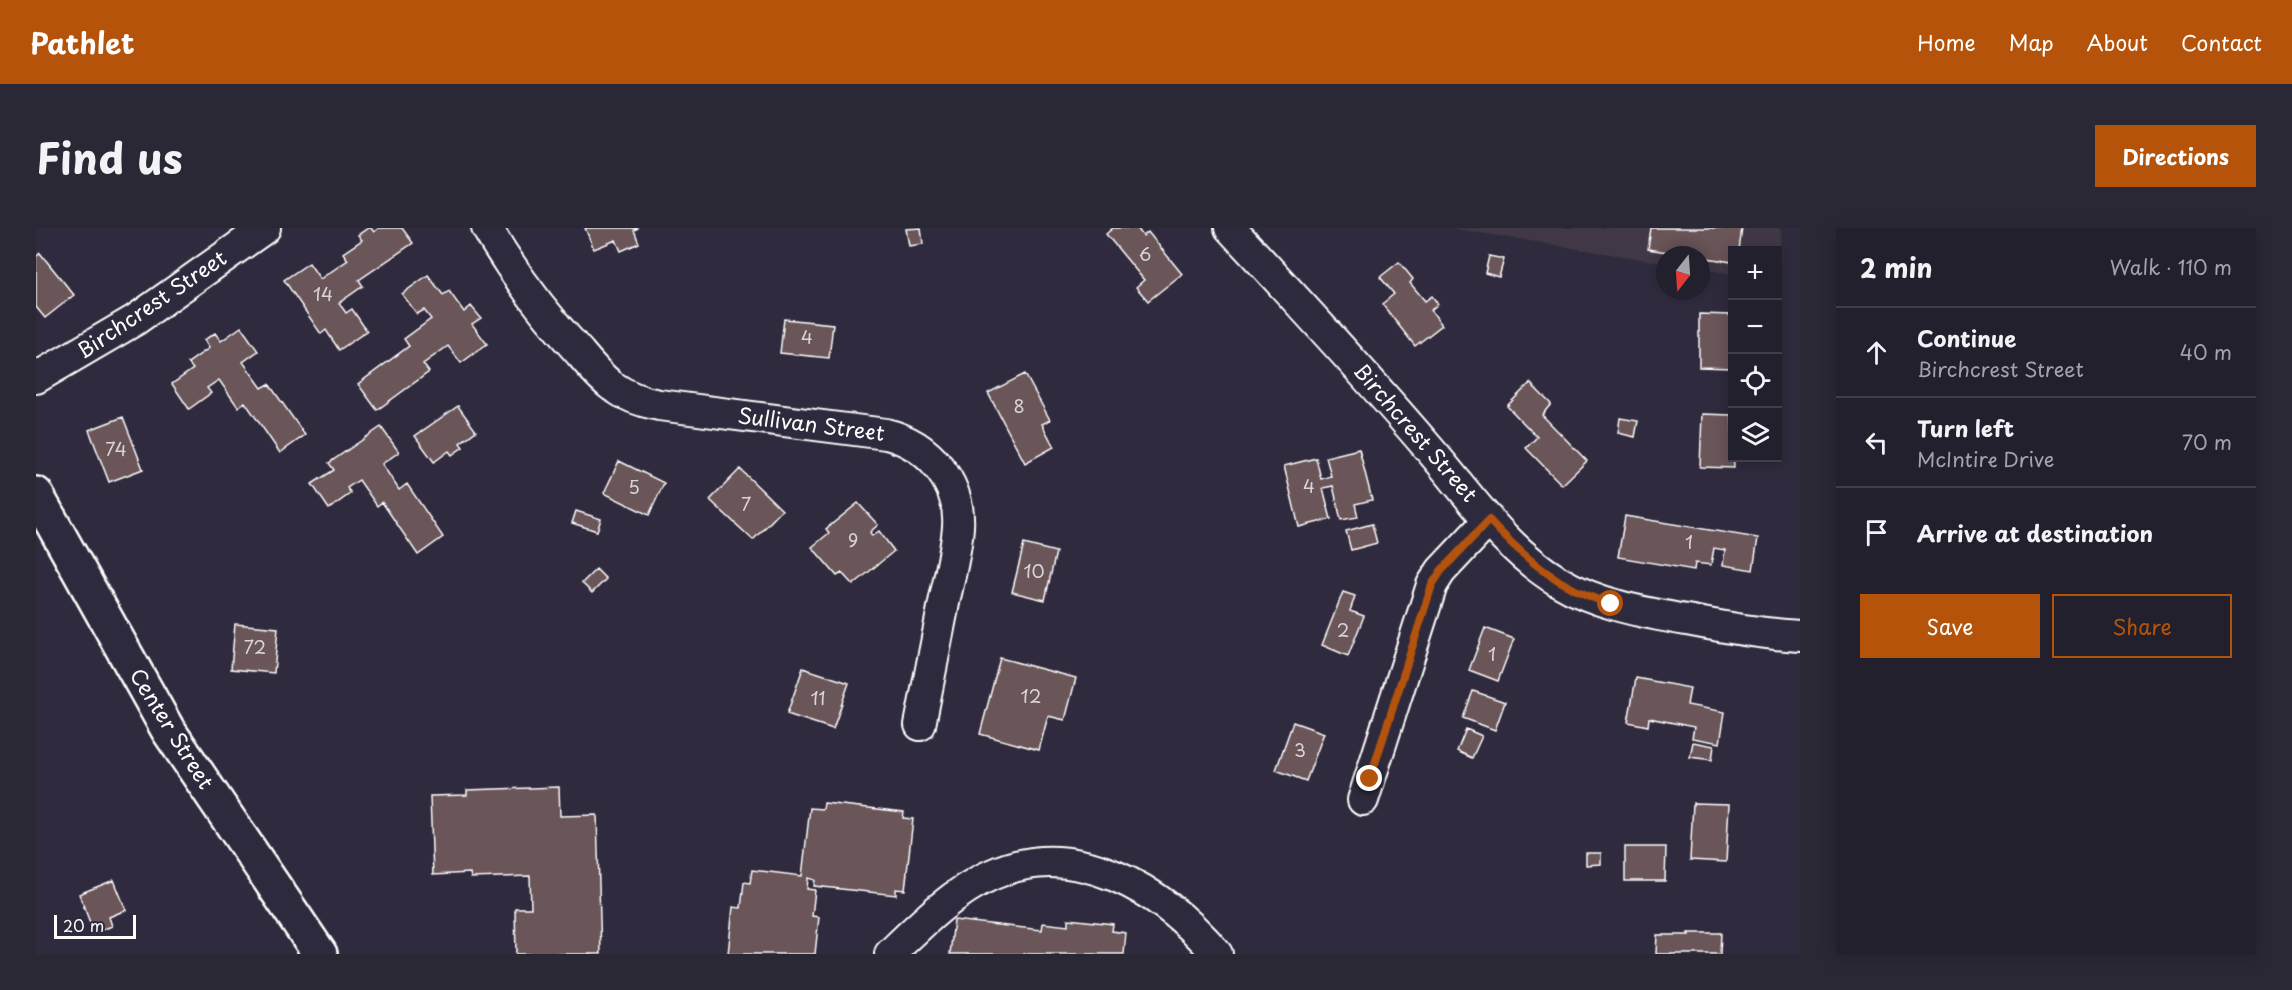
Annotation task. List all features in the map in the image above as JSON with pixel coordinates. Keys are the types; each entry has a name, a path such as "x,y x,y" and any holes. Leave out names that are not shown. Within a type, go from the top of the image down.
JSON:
{"main road":[{"name":"Center Street","path":"36,494 168,730 320,954"}],"street":[{"name":"Birchcrest Street","path":"36,378 135,320 265,228"},
{"name":"Sullivan Street","path":"487,228 516,274 548,317 597,372 622,392 641,401 659,405 886,434 914,445 935,462 953,492 958,527 920,726"},
{"name":"Birchcrest Street","path":"1230,228 1330,335 1489,520 1525,557 1545,573 1598,600 1653,614 1768,634 1800,636"},
{"path":"1363,800 1432,585 1441,571 1489,520"},
{"path":"890,954 942,908 976,883 1011,867 1049,861 1083,864 1135,885 1172,910 1217,954"}],"shaded area":[{"path":"1449,228 1781,228 1781,246 1728,246 1728,273 1710,270 1710,246 1656,246 1656,262"}],"building":[{"path":"368,228 374,232 379,228 402,228 413,243 359,280 363,286 339,303 346,313 352,309 367,331 339,350 326,330 321,334 284,280 309,263 320,279 348,260 343,253 362,240 358,235"},
{"path":"585,228 638,228 634,230 639,243 621,251 616,240 594,249"},
{"path":"921,228 923,244 909,246 906,229"},
{"path":"1113,228 1137,228 1143,236 1148,232 1182,274 1148,301 1136,287 1144,280 1106,234"},
{"path":"1651,228 1742,228 1740,246 1728,246 1728,261 1710,258 1710,246 1656,246 1656,250 1648,249"},
{"path":"40,253 74,295 45,318 36,307 36,257"},
{"path":"1489,256 1504,259 1499,277 1485,273"},
{"path":"1399,262 1413,279 1410,283 1425,301 1432,296 1438,304 1431,310 1442,325 1415,346 1382,304 1394,294 1380,277"},
{"path":"428,275 443,295 449,291 464,312 471,306 481,318 472,324 487,344 461,363 448,346 423,364 429,372 377,410 358,384 409,346 404,339 431,319 424,310 417,314 402,294"},
{"path":"1699,314 1728,315 1728,368 1699,367"},
{"path":"784,319 833,324 829,358 780,353"},
{"path":"241,327 258,351 243,362 262,388 269,384 305,435 280,453 245,402 238,407 219,380 207,388 211,393 189,409 172,384 193,369 188,363 209,348 204,340 215,333 221,341"},
{"path":"1025,374 1050,420 1042,424 1054,447 1025,463 988,393"},
{"path":"1530,383 1551,404 1542,415 1587,461 1562,485 1526,448 1537,437 1507,406"},
{"path":"458,406 476,431 460,443 463,447 452,455 449,451 434,462 415,436"},
{"path":"1702,414 1728,415 1728,462 1734,462 1734,468 1700,467"},
{"path":"123,417 143,469 109,482 89,430"},
{"path":"1620,418 1638,421 1635,437 1618,433"},
{"path":"381,427 399,452 382,464 399,490 407,484 443,537 418,555 382,502 377,506 359,480 347,488 351,493 329,509 312,484 334,470 329,463"},
{"path":"1359,449 1372,500 1355,504 1358,517 1341,520 1333,486 1323,488 1331,519 1299,527 1284,466 1316,458 1321,479 1331,476 1326,457"},
{"path":"619,461 664,483 649,515 604,493"},
{"path":"740,469 782,510 753,540 710,500"},
{"path":"858,503 878,525 870,532 872,536 879,531 894,551 853,585 842,573 837,576 812,547 829,533 826,529"},
{"path":"576,511 601,519 597,531 572,523"},
{"path":"1625,516 1758,538 1753,570 1723,565 1725,550 1714,548 1711,565 1695,563 1694,570 1618,557"},
{"path":"1372,524 1377,543 1351,550 1346,531"},
{"path":"1024,544 1056,552 1045,600 1012,592"},
{"path":"596,569 606,579 592,593 582,583"},
{"path":"1343,592 1355,596 1350,611 1364,616 1348,656 1322,645"},
{"path":"235,624 278,628 274,673 231,669"},
{"path":"1485,628 1514,639 1498,681 1469,670"},
{"path":"1000,658 1076,678 1065,720 1048,716 1039,750 980,734"},
{"path":"803,668 849,683 833,729 787,714"},
{"path":"1636,678 1690,688 1687,705 1725,712 1720,743 1692,738 1694,727 1649,718 1648,726 1628,722"},
{"path":"1473,691 1505,702 1495,730 1463,718"},
{"path":"1293,722 1324,733 1306,781 1276,770"},
{"path":"1466,729 1482,736 1472,758 1457,751"},
{"path":"1693,742 1714,746 1712,760 1690,757"},
{"path":"559,787 560,816 597,815 601,954 516,954 515,908 531,908 530,876 471,878 470,873 433,875 430,796 467,795 467,790"},
{"path":"824,803 904,812 903,818 913,819 905,890 896,889 896,895 814,886 815,880 808,878 807,889 815,890 812,916 819,917 815,954 728,954 733,907 741,908 744,882 750,883 752,870 802,876 810,808 823,809"},
{"path":"1693,803 1729,804 1726,862 1690,860"},
{"path":"1625,847 1666,847 1665,881 1625,881"},
{"path":"1586,853 1601,853 1601,864 1586,865"},
{"path":"114,880 126,910 109,917 112,926 94,933 79,894"},
{"path":"1068,919 1113,924 1112,931 1126,933 1124,954 950,954 954,920 1042,930 1043,923 1068,926"},
{"path":"1688,933 1721,933 1720,954 1656,954 1657,935 1689,935"}],"route":[{"path":"1370,779 1432,585 1441,571 1489,520 1525,557 1545,573 1575,590 1611,604"}]}
